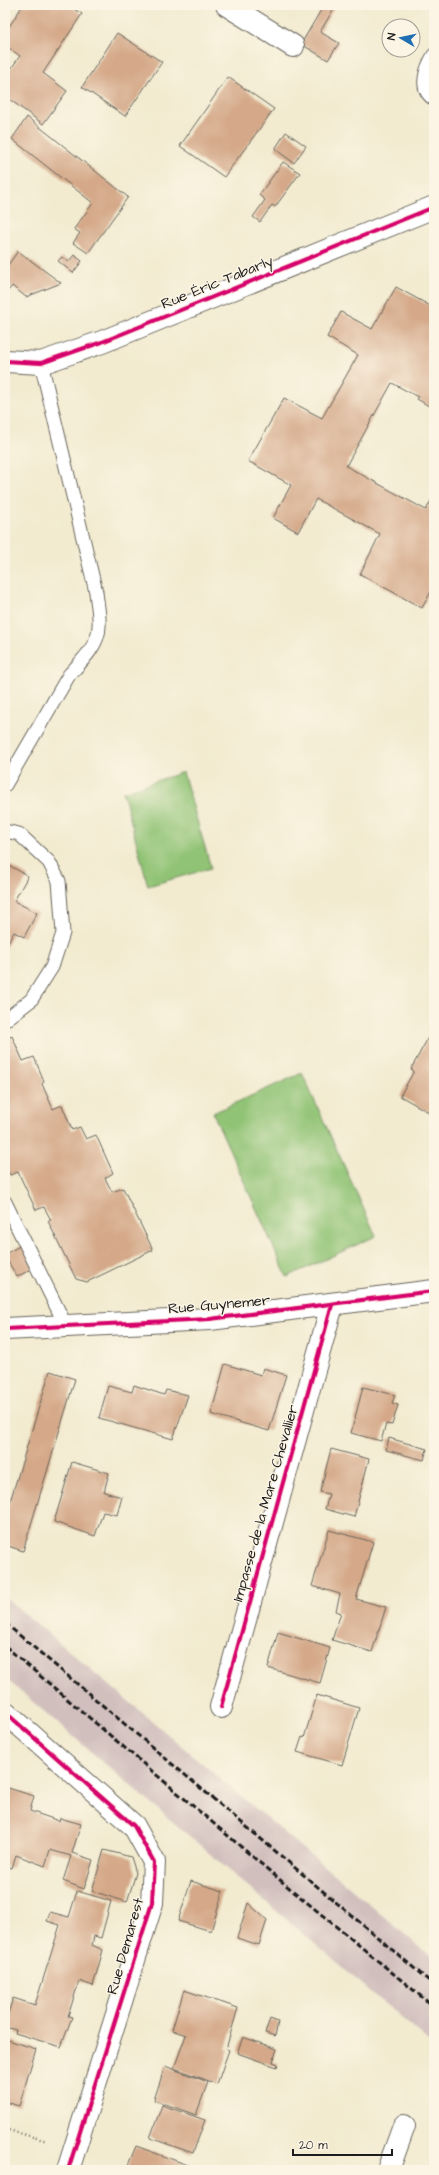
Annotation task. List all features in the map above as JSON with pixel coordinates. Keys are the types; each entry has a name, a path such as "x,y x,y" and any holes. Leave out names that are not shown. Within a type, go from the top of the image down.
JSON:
{"street":[{"path":"227,5 292,46"},
{"name":"Rue Éric Tabarly","path":"5,361 41,363 102,342 434,207"},
{"name":"Rue Guynemer","path":"5,1329 210,1319 332,1305 434,1291"},
{"name":"Impasse de la Mare Chevallier","path":"221,1707 332,1305"},
{"name":"Rue Demarest","path":"5,1712 134,1826 154,1862 152,1903 68,2170"},
{"path":"388,2170 404,2126"}],"lane":[{"path":"434,55 428,66 425,85 427,93 434,99"},
{"path":"5,784 69,675 94,643 100,627 96,592 41,363"},
{"path":"5,831 19,834 50,862 59,881 63,933 52,967 31,1000 5,1020"},
{"path":"5,1202 66,1326"}],"path":[{"path":"5,2129 75,2150"}],"shaded area":[{"path":"5,1597 434,1959 434,2046 5,1678"}],"green space":[{"path":"183,772 211,868 148,886 123,792"},
{"path":"302,1073 376,1236 287,1277 213,1113"}],"building":[{"path":"23,5 67,5 82,14 43,73 67,91 43,124 5,96 5,77 20,56 5,45 5,33"},
{"path":"324,5 336,5 320,32 339,43 328,60 301,44"},
{"path":"117,33 162,62 125,116 82,87"},
{"path":"228,77 274,109 224,177 180,146"},
{"path":"27,117 128,197 88,253 73,243 80,233 74,229 93,203 12,139"},
{"path":"286,132 306,146 294,163 275,149"},
{"path":"283,162 300,173 275,207 272,205 260,222 253,217 265,200 259,195"},
{"path":"18,251 61,283 26,297 12,286 5,295 5,263 8,265"},
{"path":"74,255 82,261 73,273 58,261 62,257 69,261"},
{"path":"396,287 434,308 434,409 417,399 418,397 392,383 346,466 426,510 434,495 434,586 422,608 360,574 380,534 316,499 298,532 273,518 291,485 248,461 284,398 322,418 358,355 327,337 341,312 372,329"},
{"path":"5,863 28,876 14,901 37,913 24,937 14,932 5,948"},
{"path":"434,1027 434,1115 400,1096 414,1071 411,1069"},
{"path":"12,1036 23,1061 34,1057 44,1081 42,1084 53,1109 62,1105 72,1130 80,1127 86,1139 96,1135 113,1173 105,1178 112,1192 123,1188 153,1250 87,1282 76,1279 48,1221 51,1220 44,1207 36,1210 18,1172 10,1175 5,1166 5,1039"},
{"path":"27,1242 40,1264 17,1277 9,1263 5,1265 5,1254"},
{"path":"225,1364 261,1375 263,1368 286,1375 269,1431 211,1414"},
{"path":"50,1371 75,1379 23,1551 5,1545 5,1518"},
{"path":"134,1385 164,1395 166,1390 188,1395 173,1439 99,1418 108,1386 132,1392"},
{"path":"363,1387 395,1395 392,1403 398,1405 392,1425 386,1424 381,1441 351,1433"},
{"path":"389,1438 427,1449 424,1460 386,1450"},
{"path":"331,1449 369,1459 354,1517 325,1509 329,1494 320,1492"},
{"path":"72,1462 109,1473 104,1492 122,1497 117,1515 103,1512 95,1536 54,1522"},
{"path":"329,1530 373,1542 356,1599 386,1607 372,1652 332,1640 341,1613 336,1611 340,1594 312,1586"},
{"path":"278,1632 330,1648 320,1683 268,1668"},
{"path":"317,1695 359,1708 342,1765 297,1752 302,1737 304,1738"},
{"path":"5,1787 34,1796 30,1811 59,1821 60,1818 81,1824 72,1853 93,1860 84,1889 63,1881 71,1856 50,1850 45,1866 16,1855 12,1868 5,1866"},
{"path":"104,1850 131,1857 136,1873 127,1902 92,1891"},
{"path":"191,1881 223,1891 211,1931 178,1921"},
{"path":"77,1891 111,1901 101,1938 94,1936 92,1945 103,1950 93,1986 79,1981 68,2016 72,2017 61,2047 15,2033 16,2030 5,2027 5,2023 13,1998 35,2005 60,1925 47,1921 50,1912 69,1917"},
{"path":"248,1903 267,1920 259,1945 237,1938"},
{"path":"184,1990 238,2008 226,2049 229,2050 217,2084 174,2068 186,2035 172,2030"},
{"path":"270,2019 278,2022 275,2036 265,2033"},
{"path":"243,2037 277,2049 273,2062 278,2064 277,2067 237,2053"},
{"path":"5,2039 36,2049 19,2106 5,2102"},
{"path":"165,2066 208,2082 196,2115 154,2100"},
{"path":"162,2105 205,2120 193,2153 150,2138"},
{"path":"136,2146 196,2168 195,2170 126,2170"}],"railway":[{"path":"5,1623 434,1985"},
{"path":"5,1646 293,1891 434,2007"}],"cycle path":[{"path":"5,361 41,363 102,342 434,207"},
{"path":"5,1329 210,1319 434,1291"},
{"path":"221,1707 332,1305"},
{"path":"5,1712 134,1826 154,1862 152,1903 68,2170"}]}
